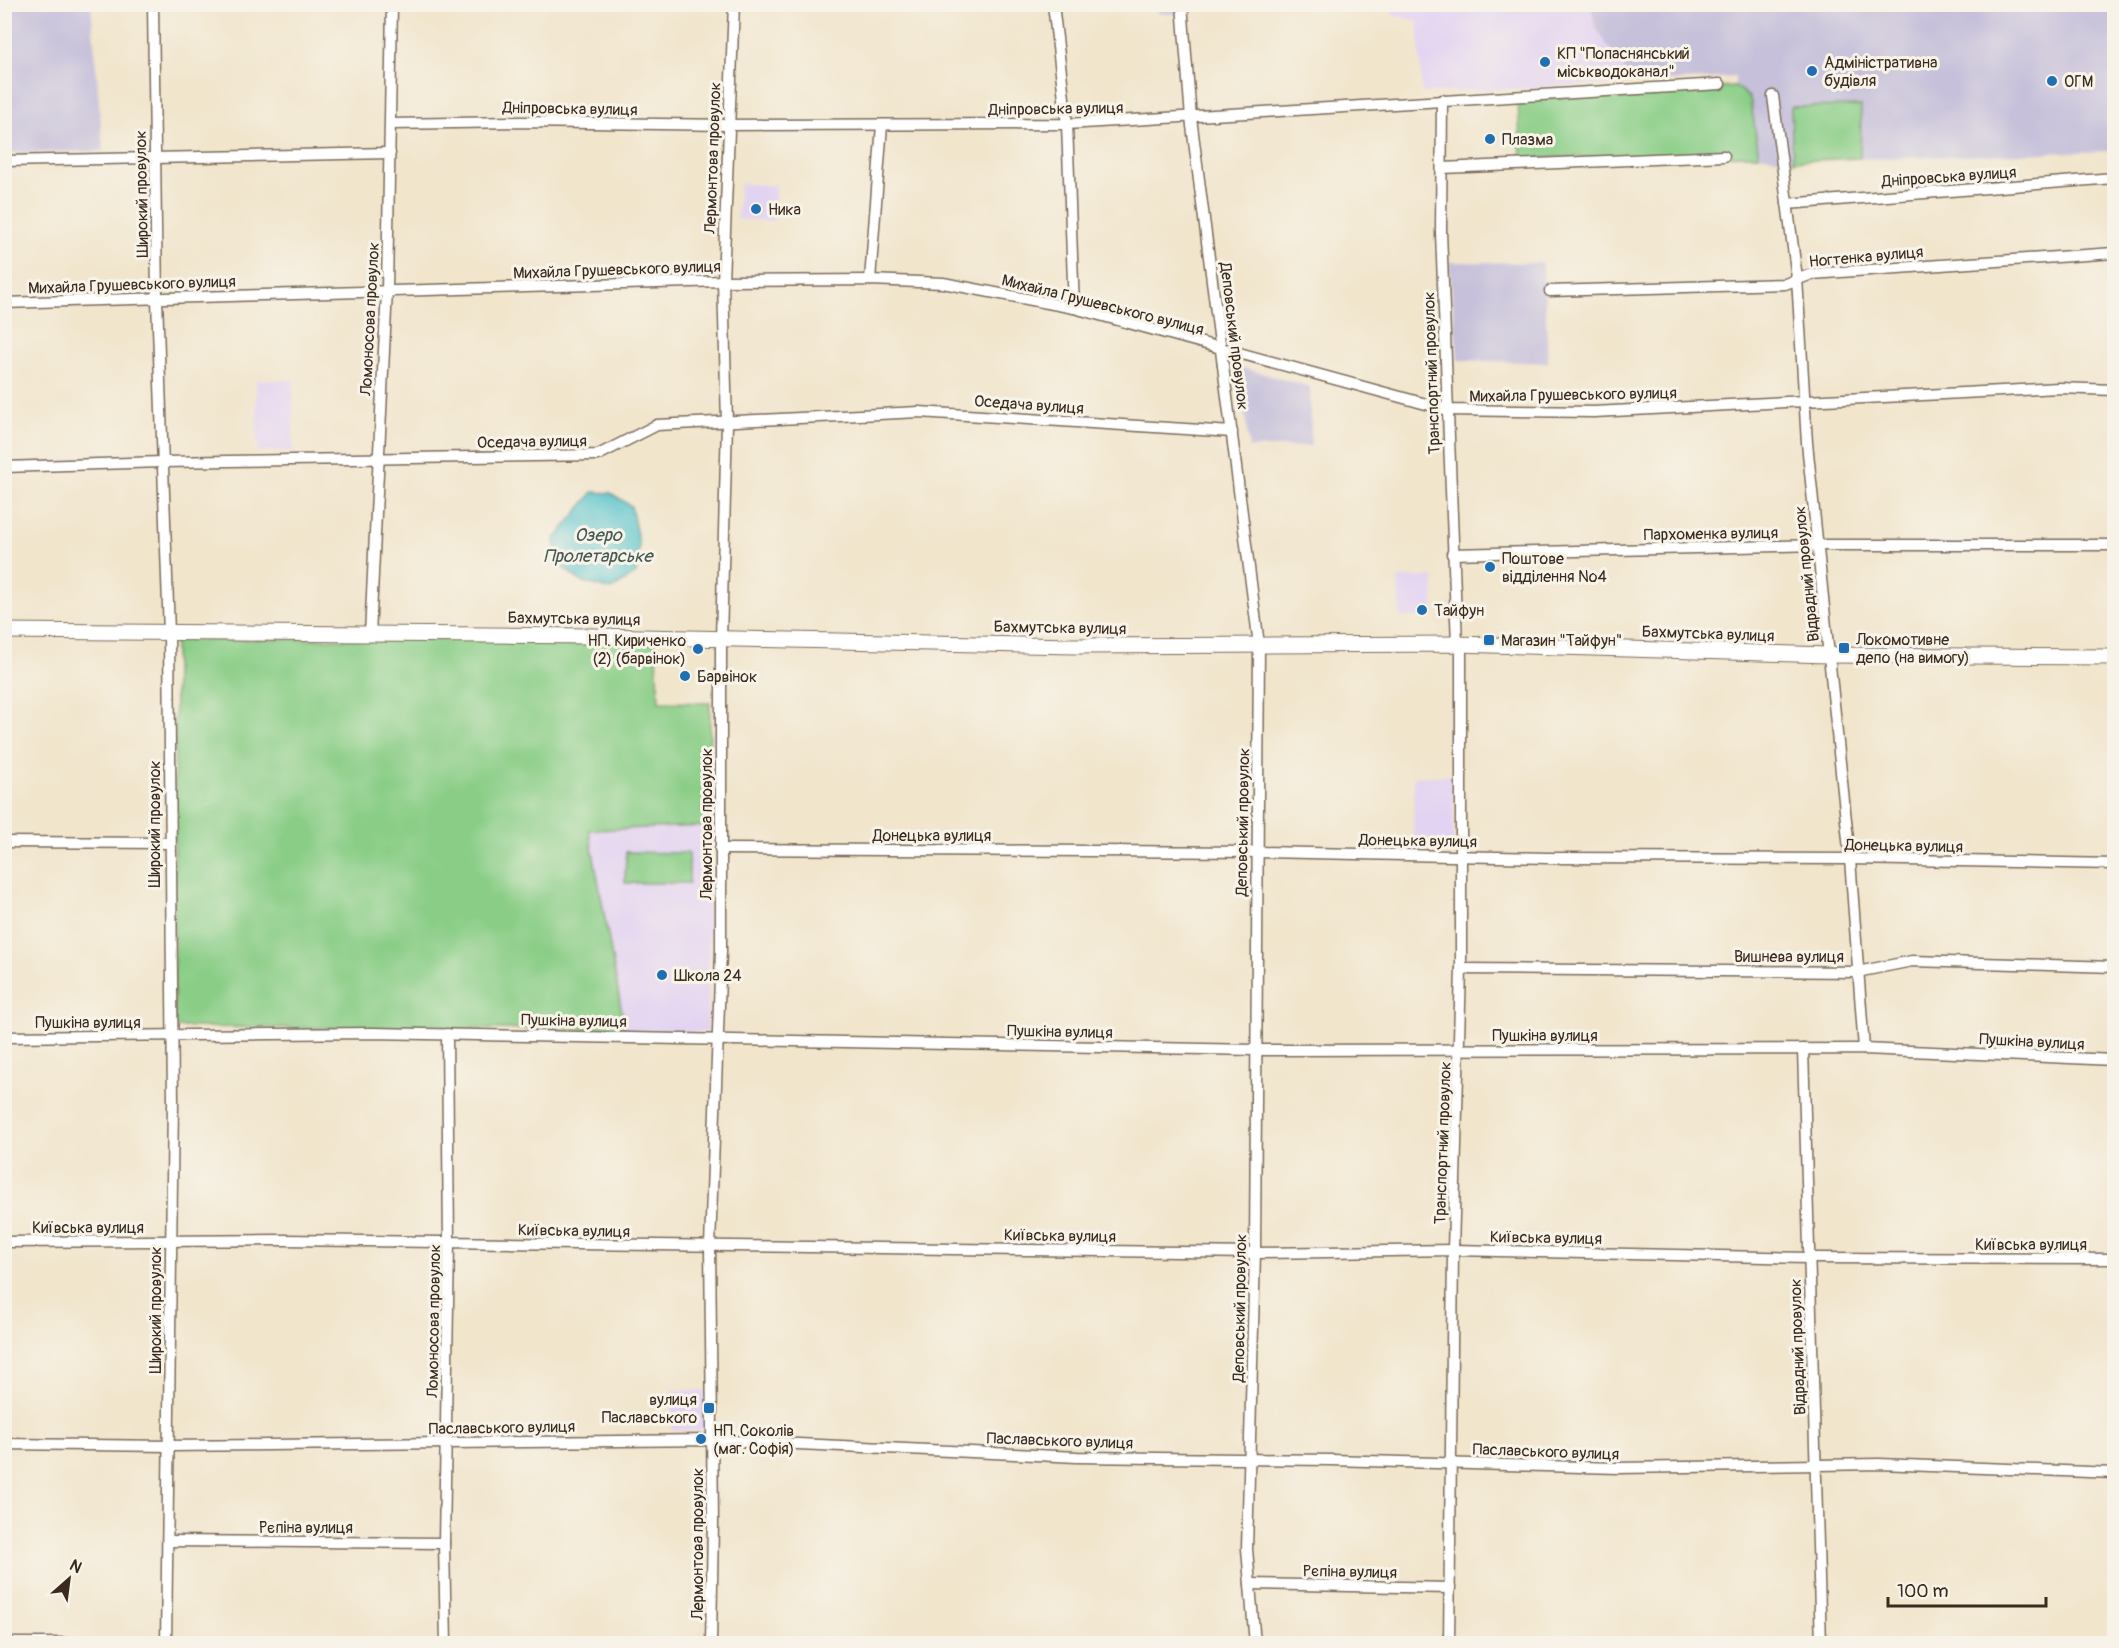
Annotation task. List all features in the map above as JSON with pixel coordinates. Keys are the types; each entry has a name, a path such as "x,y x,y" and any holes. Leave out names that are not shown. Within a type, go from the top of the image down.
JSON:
{"street":[{"name":"Широкий провулок","path":"153,4 157,299 169,633 172,1036 170,1446 166,1643"},
{"name":"Ломоносова провулок","path":"370,635 376,459 387,290 392,4"},
{"name":"Лермонтова провулок","path":"711,1644 710,1246 721,951 721,639 727,423 723,281 734,4"},
{"path":"1053,4 1067,124 1074,308"},
{"name":"Деповський провулок","path":"1182,4 1191,117 1259,645 1255,1253 1247,1549 1255,1644"},
{"name":"Дніпровська вулиця","path":"391,124 522,122 728,125 1067,124 1720,84"},
{"name":"Відрадний провулок","path":"1773,96 1797,278 1805,403 1828,655 1850,859 1864,1049"},
{"name":"Транспортний провулок","path":"1442,100 1441,232 1452,554 1459,644 1461,856 1460,1051 1453,1250 1449,1644"},
{"path":"870,280 882,125"},
{"path":"4,161 390,153"},
{"path":"1442,168 1724,156"},
{"name":"Дніпровська вулиця","path":"1787,204 2115,178"},
{"name":"Ногтенка вулиця","path":"1550,291 1785,284 1812,274 2115,254"},
{"name":"Михайла Грушевського вулиця","path":"4,303 723,281 870,280 943,283 1074,308 1448,410 1594,412 1805,403 2059,388 2115,390"},
{"name":"Оседача вулиця","path":"4,468 162,462 598,455 657,425 919,412 1232,432"},
{"name":"Пархоменка вулиця","path":"1452,554 1818,545 2115,545"},
{"name":"Бахмутська вулиця","path":"4,631 594,636 1075,646 1459,644 1828,655 2115,657"},
{"path":"4,842 169,843"},
{"name":"Донецька вулиця","path":"720,849 1257,852 2115,864"},
{"name":"Вишнева вулиця","path":"1461,969 1857,972 1912,961 2115,967"},
{"name":"Ломоносова провулок","path":"446,1644 444,1543 449,1244 447,1034"},
{"name":"Пушкіна вулиця","path":"4,1037 447,1034 1255,1050 1864,1049 2115,1060"},
{"name":"Відрадний провулок","path":"1803,1049 1821,1644"},
{"name":"Київська вулиця","path":"4,1242 285,1240 449,1244 1255,1253 1453,1250 1809,1257 2115,1259"},
{"name":"Паславського вулиця","path":"4,1444 170,1446 712,1440 1077,1457 1618,1468 1816,1467 1880,1464 2115,1473"},
{"name":"Рєпіна вулиця","path":"168,1541 444,1543"},
{"name":"Рєпіна вулиця","path":"1250,1584 1450,1588"},
{"path":"4,1643 316,1644"}],"shaded area":[{"path":"4,5 91,5 103,151 5,153"},
{"path":"1142,5 1179,5 1180,14 1158,14 1158,9 1143,9"},
{"path":"1392,5 1592,5 1595,27 1633,83 1422,93 1418,21 1392,15"},
{"path":"1591,5 2114,5 2114,151 1793,161 1759,155 1750,98 1735,86 1735,77 1633,83 1595,27"},
{"path":"740,184 776,185 773,221 737,219"},
{"path":"1449,262 1543,263 1548,363 1458,360"},
{"path":"1240,367 1310,387 1311,446 1249,448"},
{"path":"256,380 293,380 293,451 258,451"},
{"path":"1434,577 1433,617 1400,617 1398,578"},
{"path":"1453,775 1454,844 1413,846 1414,777"},
{"name":"Школа 24","path":"709,826 708,1032 625,1030 589,830"},
{"path":"671,1390 705,1391 706,1431 671,1430"}],"green space":[{"path":"1735,86 1750,98 1759,155 1521,158 1518,100"},
{"path":"1861,106 1860,158 1793,161 1791,107"},
{"path":"655,637 659,702 710,703 709,826 589,830 625,1030 174,1027 175,640"},
{"path":"626,852 689,853 689,883 625,883"}],"water":[{"name":"Озеро Пролетарське","path":"593,492 611,493 631,506 639,545 636,573 611,590 580,581 555,561 555,539"}],"place":[{"name":"КП \"Попаснянський міськводоканал\"","path":"1545,62"},
{"name":"Адміністративна будівля","path":"1812,71"},
{"name":"ОГМ","path":"2052,81"},
{"name":"Плазма","path":"1490,139"},
{"name":"Ника","path":"756,209"},
{"name":"Поштове відділення №4","path":"1490,567"},
{"name":"Тайфун","path":"1422,610"},
{"name":"Магазин \"Тайфун\"","path":"1489,640"},
{"name":"Локомотивне депо (на вимогу)","path":"1844,648"},
{"name":"НП. Кириченко (2) (барвінок)","path":"698,649"},
{"name":"Барвінок","path":"685,676"},
{"name":"Школа 24","path":"662,975"},
{"name":"вулиця Паславського","path":"709,1408"},
{"name":"НП. Соколів (маг. Софія)","path":"701,1439"}]}
